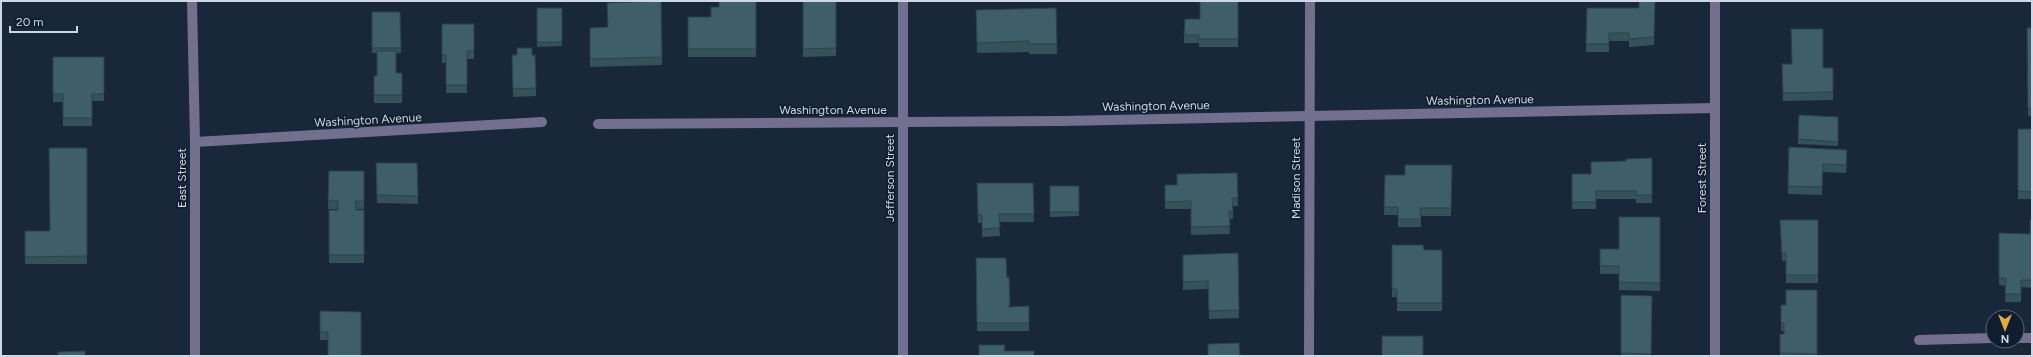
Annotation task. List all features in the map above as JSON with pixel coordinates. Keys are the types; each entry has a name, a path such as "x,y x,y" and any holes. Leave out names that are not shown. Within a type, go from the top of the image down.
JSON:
{"street":[{"name":"East Street","path":"192,1 195,142 195,356"},
{"name":"Jefferson Street","path":"903,1 903,356"},
{"name":"Madison Street","path":"1309,356 1310,1"},
{"name":"Forest Street","path":"1715,1 1715,356"},
{"name":"Washington Avenue","path":"598,124 903,123 1310,117 1715,108"},
{"name":"Washington Avenue","path":"195,142 542,122"},
{"path":"1919,340 1985,338"}],"building":[{"path":"661,1 662,57 590,59 590,28 608,27 607,3"},
{"path":"719,1 756,1 756,49 688,49 688,17 711,17 711,7 719,7"},
{"path":"803,1 836,1 836,48 803,49"},
{"path":"1200,1 1238,1 1238,39 1199,39 1199,35 1184,35 1185,19 1200,19"},
{"path":"1639,1 1655,1 1654,37 1629,39 1629,33 1609,33 1609,44 1586,44 1587,8 1639,8"},
{"path":"537,8 562,8 562,42 537,42"},
{"path":"1056,8 1057,44 1029,44 1029,41 977,43 976,10"},
{"path":"372,12 400,12 401,48 372,48"},
{"path":"442,24 474,24 474,51 467,51 467,85 446,85 446,55 442,55"},
{"path":"2027,28 2032,28 2032,108 2028,108"},
{"path":"1791,29 1823,29 1823,68 1833,68 1833,92 1783,93 1782,64 1792,64"},
{"path":"517,48 532,48 532,55 535,55 536,88 513,89 512,55 517,55"},
{"path":"377,51 396,51 396,73 402,73 402,95 374,95 374,76 377,76"},
{"path":"53,57 104,57 104,94 92,94 92,118 63,118 63,94 53,94"},
{"path":"1799,115 1838,117 1838,142 1798,139"},
{"path":"2018,129 2032,129 2032,192 2018,191"},
{"path":"1789,147 1847,150 1846,165 1823,164 1822,187 1788,186"},
{"path":"49,148 87,148 87,256 25,257 25,231 50,231"},
{"path":"1652,158 1652,195 1636,195 1636,191 1596,191 1596,202 1572,202 1572,174 1591,174 1591,162 1626,161 1626,159"},
{"path":"376,163 417,163 418,196 377,195"},
{"path":"1405,165 1452,165 1451,208 1420,208 1421,219 1398,219 1398,207 1384,207 1385,175 1405,175"},
{"path":"329,171 364,171 364,201 355,201 356,210 364,210 364,255 329,255 329,210 338,210 338,201 328,201"},
{"path":"1237,173 1238,198 1232,198 1233,211 1229,211 1230,226 1191,227 1191,201 1165,202 1165,185 1177,185 1177,174"},
{"path":"977,183 1033,183 1034,214 999,214 1000,228 982,229 982,215 978,215"},
{"path":"1050,186 1079,186 1079,212 1050,212"},
{"path":"1619,217 1660,217 1660,283 1619,282 1619,266 1600,266 1600,249 1619,249"},
{"path":"1780,220 1818,220 1818,275 1786,275 1786,253 1782,253"},
{"path":"2030,220 2032,220 2032,280 2021,280 2021,294 2005,294 2006,278 1999,278 1999,233 2030,234"},
{"path":"1392,245 1423,245 1424,250 1442,250 1442,303 1397,303 1397,289 1392,289"},
{"path":"1238,253 1239,310 1209,311 1208,281 1183,282 1183,255"},
{"path":"976,258 1006,258 1007,278 1009,277 1010,304 1008,307 1029,306 1029,323 977,323"},
{"path":"1786,290 1817,290 1817,354 1780,353 1780,334 1784,334 1784,323 1781,323 1781,305 1786,305"},
{"path":"1621,295 1652,296 1651,354 1621,353"},
{"path":"320,311 361,312 361,356 328,356 328,332 320,332"},
{"path":"1382,336 1423,336 1423,356 1382,356"},
{"path":"1239,343 1240,356 1208,356 1208,344"},
{"path":"979,345 1005,345 1004,351 1034,351 1034,356 979,356"},
{"path":"85,351 85,356 58,356 58,352"}]}
